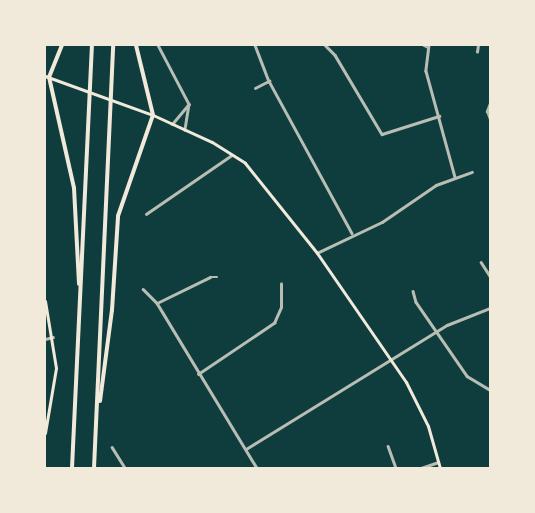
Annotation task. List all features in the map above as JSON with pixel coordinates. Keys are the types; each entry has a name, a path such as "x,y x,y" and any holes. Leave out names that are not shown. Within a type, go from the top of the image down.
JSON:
{"highway":[{"path":"62,45 47,76 74,188 80,298"},
{"path":"72,468 92,45"},
{"path":"94,468 113,45"},
{"path":"96,427 112,310 118,216 153,115 136,45"}],"main road":[{"path":"47,76 153,115 185,130 232,154 262,181 316,253 391,360 419,405 440,468"},
{"path":"45,301 53,337 56,374 45,433"}],"street":[{"path":"158,45 189,104 185,130"},
{"path":"255,45 269,81 352,233"},
{"path":"325,45 335,55 382,134 439,116"},
{"path":"424,45 429,46 426,71 455,177"},
{"path":"477,52 478,45"},
{"path":"255,88 269,81"},
{"path":"490,103 487,111 490,119"},
{"path":"172,124 189,104"},
{"path":"146,214 232,154"},
{"path":"316,253 352,233 382,222 422,193 455,177 472,172"},
{"path":"481,262 490,276"},
{"path":"157,303 210,277 217,277"},
{"path":"198,374 274,323 281,307 281,284"},
{"path":"143,289 157,303 198,374 257,468"},
{"path":"413,291 437,332 467,376 490,390"},
{"path":"246,449 437,332 490,308"},
{"path":"45,339 53,337"},
{"path":"388,446 396,468"},
{"path":"112,448 125,468"},
{"path":"421,468 438,462"}]}
